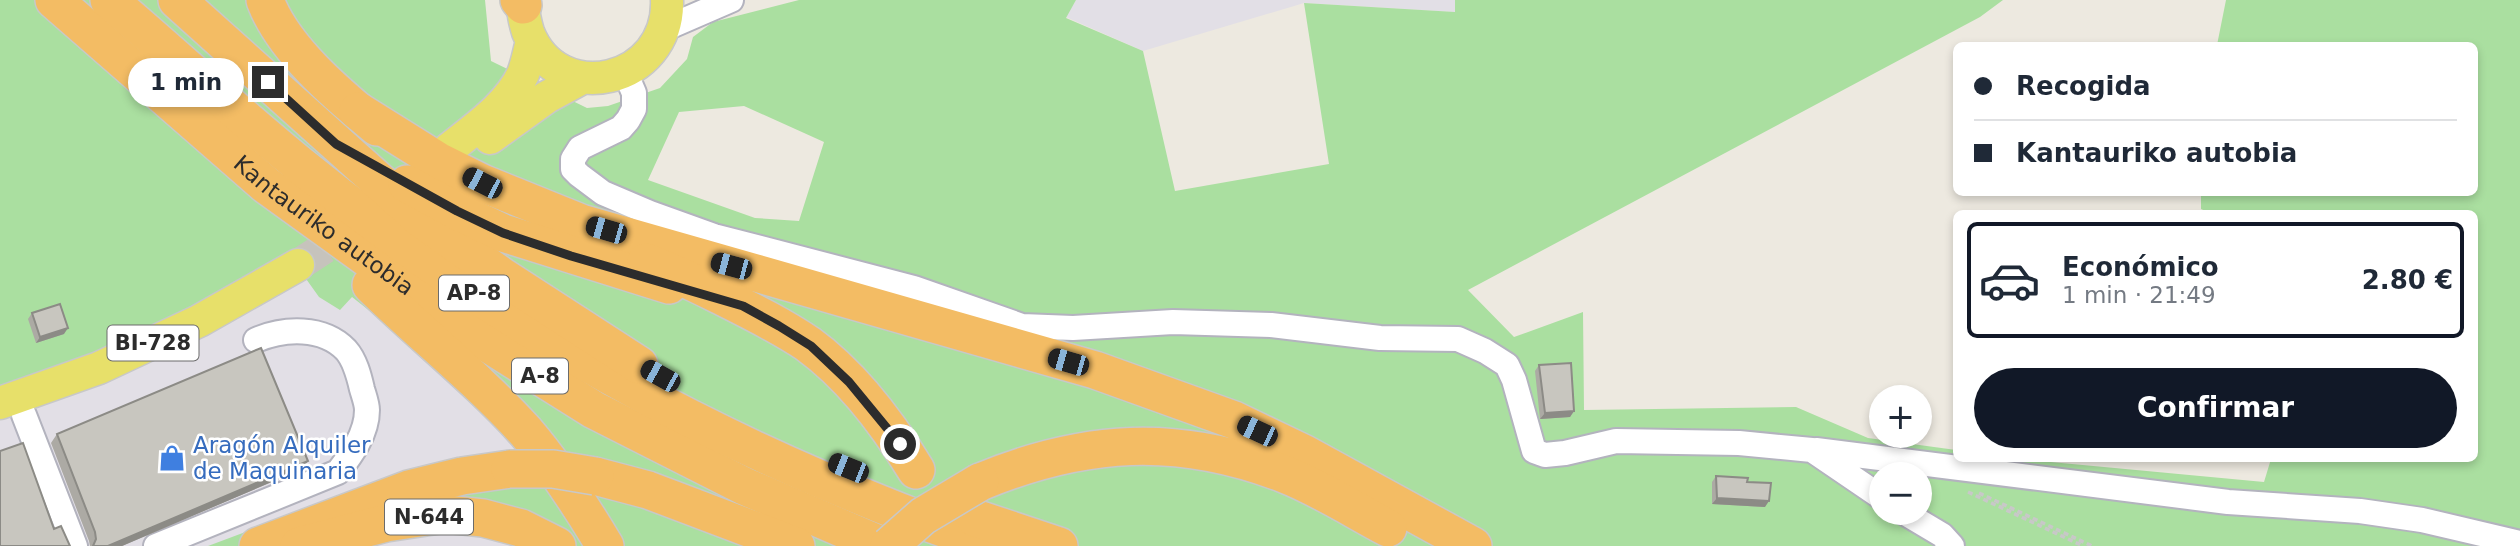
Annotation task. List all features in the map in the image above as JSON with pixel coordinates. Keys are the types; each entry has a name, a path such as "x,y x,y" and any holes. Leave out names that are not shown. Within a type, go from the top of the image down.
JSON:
{"highway":[{"name":"Kantauriko autobia","path":"54,0 266,185 468,331 594,410 744,486 883,546"},
{"name":"AP-8","path":"109,0 307,170 485,301 612,377 750,449 889,508 998,546"},
{"name":"A-8","path":"177,0 421,219 503,277 635,363 765,432 824,459 966,515 1059,546"},
{"path":"265,0 278,26 324,80 396,143 474,194 533,221 665,268 743,306 811,346 880,416 916,470"},
{"path":"358,111 438,161 482,183 581,223 1095,370 1234,420 1305,454 1473,546"},
{"path":"336,144 457,211 503,233 571,256 743,306"},
{"path":"266,185 442,349 525,431 559,473 605,546"},
{"path":"889,546 923,516 979,482 1022,465 1078,451 1132,445 1177,447 1236,457 1287,475 1427,546"},
{"path":"258,546 409,489 462,476 510,469 553,469 595,476 648,490 796,546"},
{"name":"N-644","path":"299,546 386,523 446,514 482,518 521,528 557,546"}],"main road":[{"path":"522,2 525,24 532,41 545,58 562,71 582,78 604,78 625,72 649,55 666,15"},
{"path":"532,41 523,74 507,98 459,152 582,78"},
{"name":"BI-728","path":"0,384 82,355 295,259 199,321 12,409"}],"street":[{"path":"666,15 731,0"},
{"path":"625,72 634,93 634,109 628,120 621,128 580,148 573,159 573,169 603,193 714,236 914,288 1022,326 1073,328 1173,322 1210,323 1271,326 1380,338 1458,339 1507,365 1514,380 1534,451 1545,455 1583,450 1616,441 1739,443 2228,502 2360,511 2422,520 2520,543"},
{"path":"156,546 338,472 358,447 367,411 358,372 347,351 328,337 302,331 270,334 256,340"},
{"path":"12,409 75,546"},
{"path":"1812,450 1869,489"},
{"path":"1925,525 1942,535 1952,546"}],"path":[{"path":"2083,546 1963,489 2008,505 2092,546"}],"shaded area":[{"path":"1076,0 1455,0 1455,12 1304,3 1143,51 1066,17"},
{"path":"304,276 352,297 433,361 521,452 208,546 0,546 0,408"},
{"path":"430,529 476,532 522,546 352,546"}],"green space":[{"path":"0,0 485,0 491,61 587,108 608,106 660,88 687,59 693,37 713,22 799,0 1076,0 1066,18 1143,51 1175,191 1329,164 1304,3 1455,12 1455,0 2003,0 1980,17 1468,290 1514,337 1583,312 1584,410 1796,407 1869,438 1869,448 1932,447 1953,450 1953,462 2051,462 2264,482 2270,462 2478,462 2478,210 2203,210 2201,196 2478,196 2478,42 2218,42 2226,0 2520,0 2520,546 523,546 503,538 430,529 352,546 208,546 360,489 520,451 433,361 352,297 340,310 319,297 304,276 0,408","holes":["744,106 824,142 799,221 755,218 648,180 679,112"]}],"building":[{"path":"60,304 68,328 40,337 32,313"},
{"name":"Aragón Alquiler de Maquinaria","path":"261,348 308,461 108,546 93,546 95,532 57,434"},
{"path":"1571,363 1574,411 1545,413 1539,365"},
{"path":"23,443 54,529 61,526 70,546 0,546 0,451"},
{"path":"1716,476 1771,483 1769,501 1717,498"}],"tunnel":[{"path":"298,265 358,226"}],"place":[{"name":"Aragón Alquiler de Maquinaria","path":"172,458"}],"route":[{"path":"268,82 336,144 457,211 503,233 571,256 743,306 779,326 811,346 849,382 880,416 900,444"}]}
